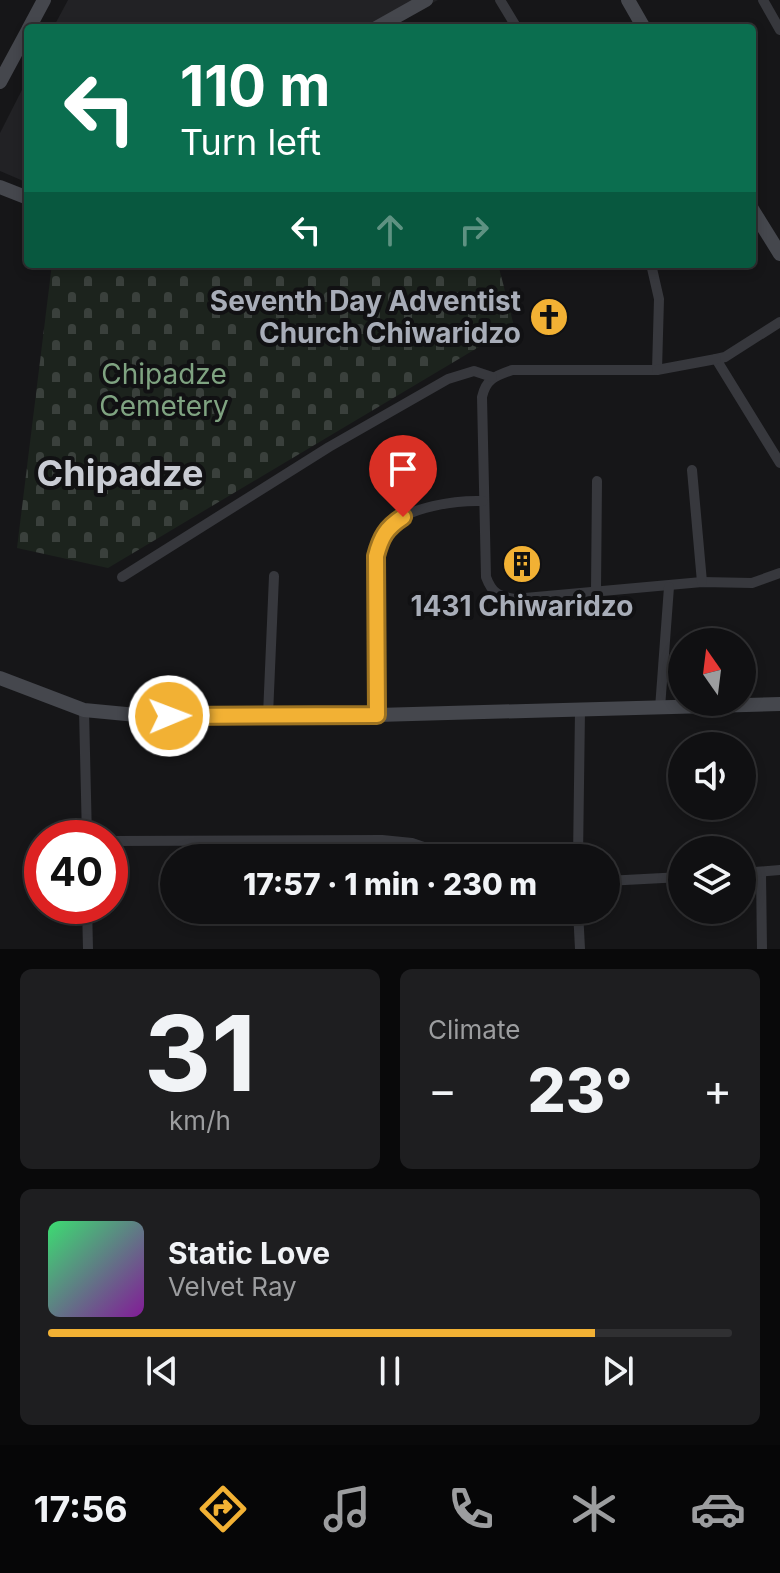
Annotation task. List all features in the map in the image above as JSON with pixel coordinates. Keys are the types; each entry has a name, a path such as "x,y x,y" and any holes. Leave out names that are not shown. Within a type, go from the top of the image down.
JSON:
{"street":[{"path":"31,24 44,0"},
{"path":"383,24 426,0"},
{"path":"500,0 515,24"},
{"path":"628,0 642,24"},
{"path":"763,0 780,30"},
{"path":"0,82 24,37"},
{"path":"0,187 24,196"},
{"path":"756,215 779,248"},
{"path":"652,268 659,299 657,370"},
{"path":"780,322 725,357 657,370 512,370 492,377 482,397 486,577 497,595 514,599 702,582 752,583 780,573"},
{"path":"716,359 780,463"},
{"path":"122,577 329,447 448,379 474,371 492,377"},
{"path":"692,470 702,582"},
{"path":"596,591 597,481"},
{"path":"377,715 376,556 380,538 389,526 415,512 448,503 483,501"},
{"path":"268,715 274,576"},
{"path":"660,708 669,587"},
{"path":"0,678 84,710 147,716 377,715 780,704"},
{"path":"84,710 87,820"},
{"path":"578,844 580,710"},
{"path":"128,841 382,840 415,844"},
{"path":"756,872 780,870"},
{"path":"761,872 762,949"},
{"path":"620,880 668,878"},
{"path":"87,924 88,949"},
{"path":"579,924 580,949"}],"shaded area":[{"path":"68,0 438,0 391,24 55,24"},
{"path":"24,86 24,181 0,171 0,133"}],"green space":[{"name":"Chipadze Cemetery","path":"52,268 499,268 514,326 108,568 17,548"}],"place":[{"name":"Seventh Day Adventist Church Chiwaridzo","path":"549,317"},
{"name":"1431 Chiwaridzo","path":"522,564"}],"district":[{"name":"Chipadze","path":"120,473"}],"route":[{"path":"169,716 377,715 376,556 380,538 389,526 403,517"}]}
